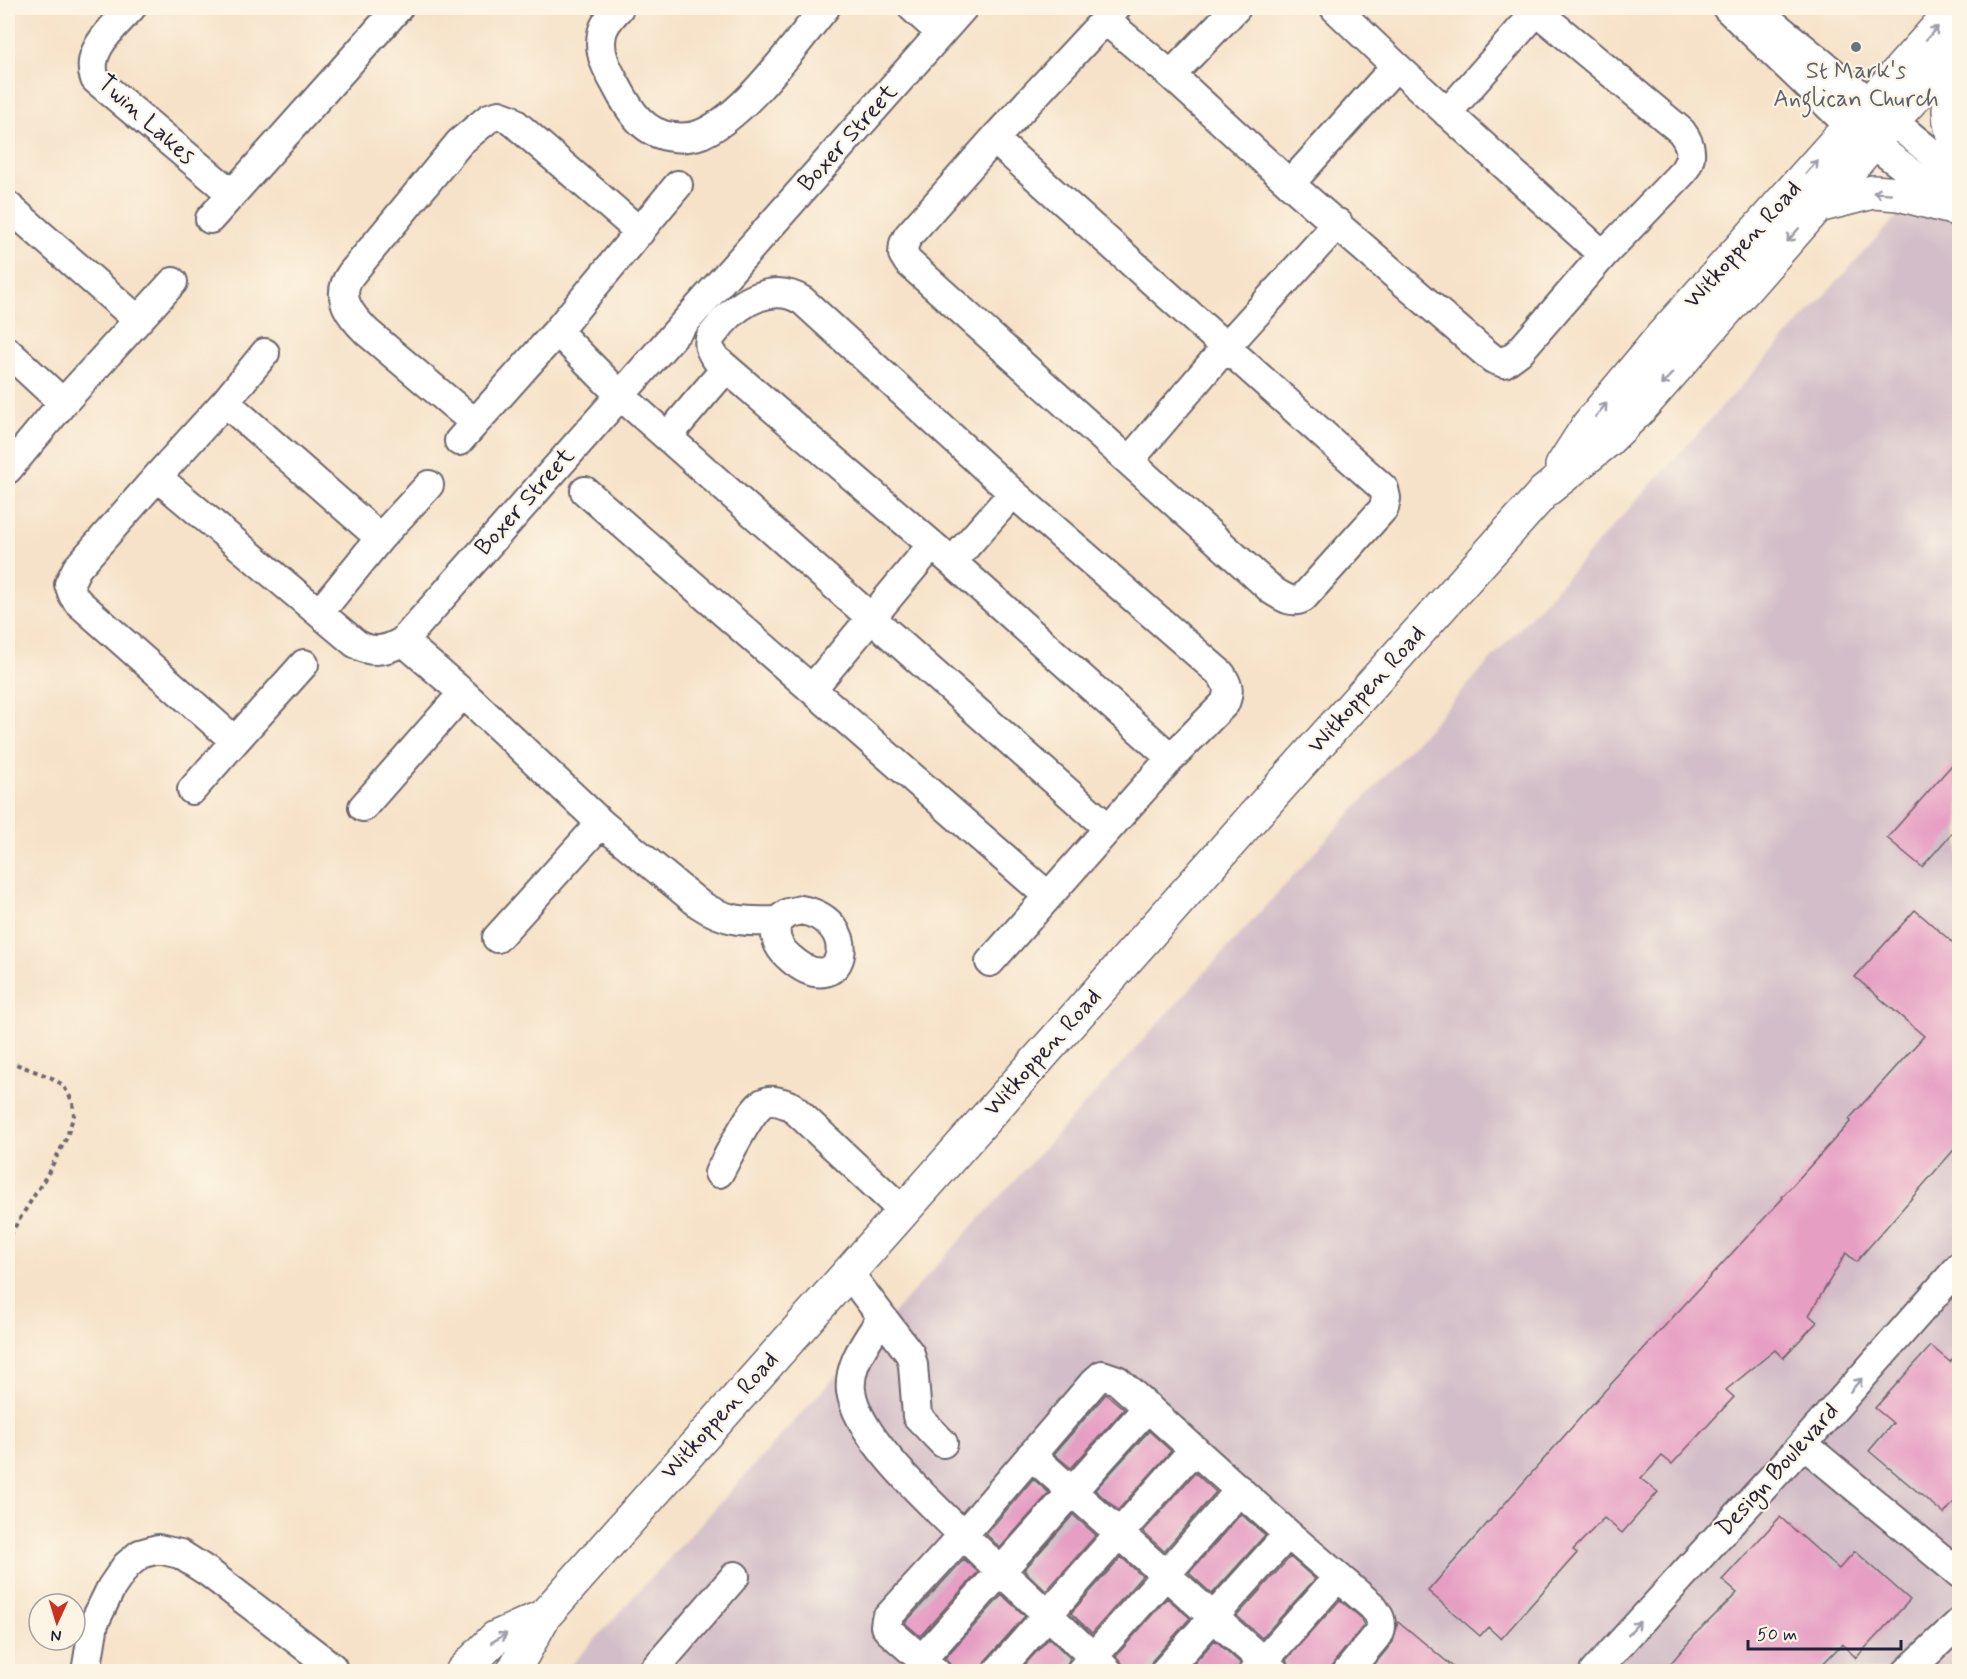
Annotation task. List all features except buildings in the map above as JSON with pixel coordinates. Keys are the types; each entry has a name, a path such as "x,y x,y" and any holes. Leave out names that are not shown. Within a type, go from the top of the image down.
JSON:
{"main road":[{"name":"Witkoppen Road","path":"1544,492 1607,441 1641,408 1818,206 1871,123 1955,8"},
{"name":"Witkoppen Road","path":"513,1671 544,1616 1544,492 1588,424 1662,336 1871,123 1959,48"},
{"path":"1959,64 1950,92 1949,105 1950,124 1959,152"},
{"path":"1818,206 1873,192 1899,194 1959,209"},
{"name":"Witkoppen Road","path":"462,1671 495,1638 544,1616"}],"street":[{"name":"Twin Lakes","path":"131,8 105,37 94,54 91,70 95,79 232,194"},
{"path":"619,8 605,24 602,34 601,48 604,62 627,107 644,125 656,133 683,138 699,135 716,127 743,105 825,8"},
{"path":"914,8 941,33"},
{"path":"1172,75 1236,8"},
{"path":"1335,8 1603,255"},
{"path":"1727,8 1871,123 1959,176"},
{"path":"1754,8 1959,209"},
{"path":"210,219 393,9"},
{"name":"Boxer Street","path":"403,641 941,33 959,9"},
{"path":"994,139 1225,348 1381,485 1386,503 1381,512 1305,596 1293,601 1273,591 908,262 903,254 903,244 994,139 1111,14 1172,75 1290,184 1492,359 1504,363 1520,352 1603,255 1683,172 1690,159 1689,142 1681,131 1535,9 1447,113"},
{"path":"1290,184 1396,66"},
{"path":"640,232 510,119 499,115 489,118 460,142 347,280 344,286 344,298 352,318 467,432 557,331 640,232 678,186"},
{"path":"8,206 138,320"},
{"path":"1129,461 1225,348 1338,224"},
{"path":"8,468 172,282"},
{"path":"990,962 1171,758 1225,703 1228,686 1221,674 1013,493 794,295 773,294 757,297 748,301 726,319 710,339 709,346 712,354 726,369 942,553 1171,758"},
{"path":"557,331 620,395 1108,828"},
{"path":"8,352 63,403"},
{"path":"235,741 78,602 70,590 70,579 77,568 225,402 265,353"},
{"path":"668,436 726,369"},
{"path":"225,402 380,538"},
{"path":"157,477 355,644 368,651 387,649 403,641 463,693 600,823 699,904 713,914 730,920 777,921"},
{"path":"329,601 380,538 429,484"},
{"path":"585,491 1048,896"},
{"path":"812,689 871,618 942,553 1013,493"},
{"path":"192,790 304,664"},
{"path":"363,807 463,693"},
{"path":"497,938 600,823"},
{"path":"719,1173 754,1111 765,1102 780,1101 791,1106 903,1211"},
{"name":"Design Boulevard","path":"1594,1671 1803,1444 1959,1266"},
{"path":"848,1272 910,1354 917,1416 943,1443"},
{"path":"882,1317 854,1364 851,1378 854,1402 878,1444 919,1494 1047,1615 1094,1666 1166,1575 1240,1490"},
{"path":"1148,1407 1001,1572 929,1665 885,1626 886,1619 963,1535 1102,1375 1117,1380 1148,1407 1288,1534 1372,1606 1380,1616 1382,1625 1380,1632 1375,1641 1347,1671"},
{"path":"1803,1444 1959,1574"},
{"path":"997,1671 1194,1449"},
{"path":"1031,1455 1214,1617 1264,1668 1338,1577"},
{"path":"1164,1671 1288,1534"},
{"path":"86,1671 94,1623 111,1588 126,1566 140,1554 158,1549 180,1554 208,1572 332,1667"},
{"path":"652,1671 735,1576"},
{"path":"1907,1671 1959,1622"}],"path":[{"path":"8,1062 52,1078 63,1085 73,1102 74,1115 66,1139 47,1175 11,1233"}],"shaded area":[{"path":"1959,148 1959,1671 566,1671"}],"place":[{"name":"St Mark's Anglican Church","path":"1856,47"}]}
